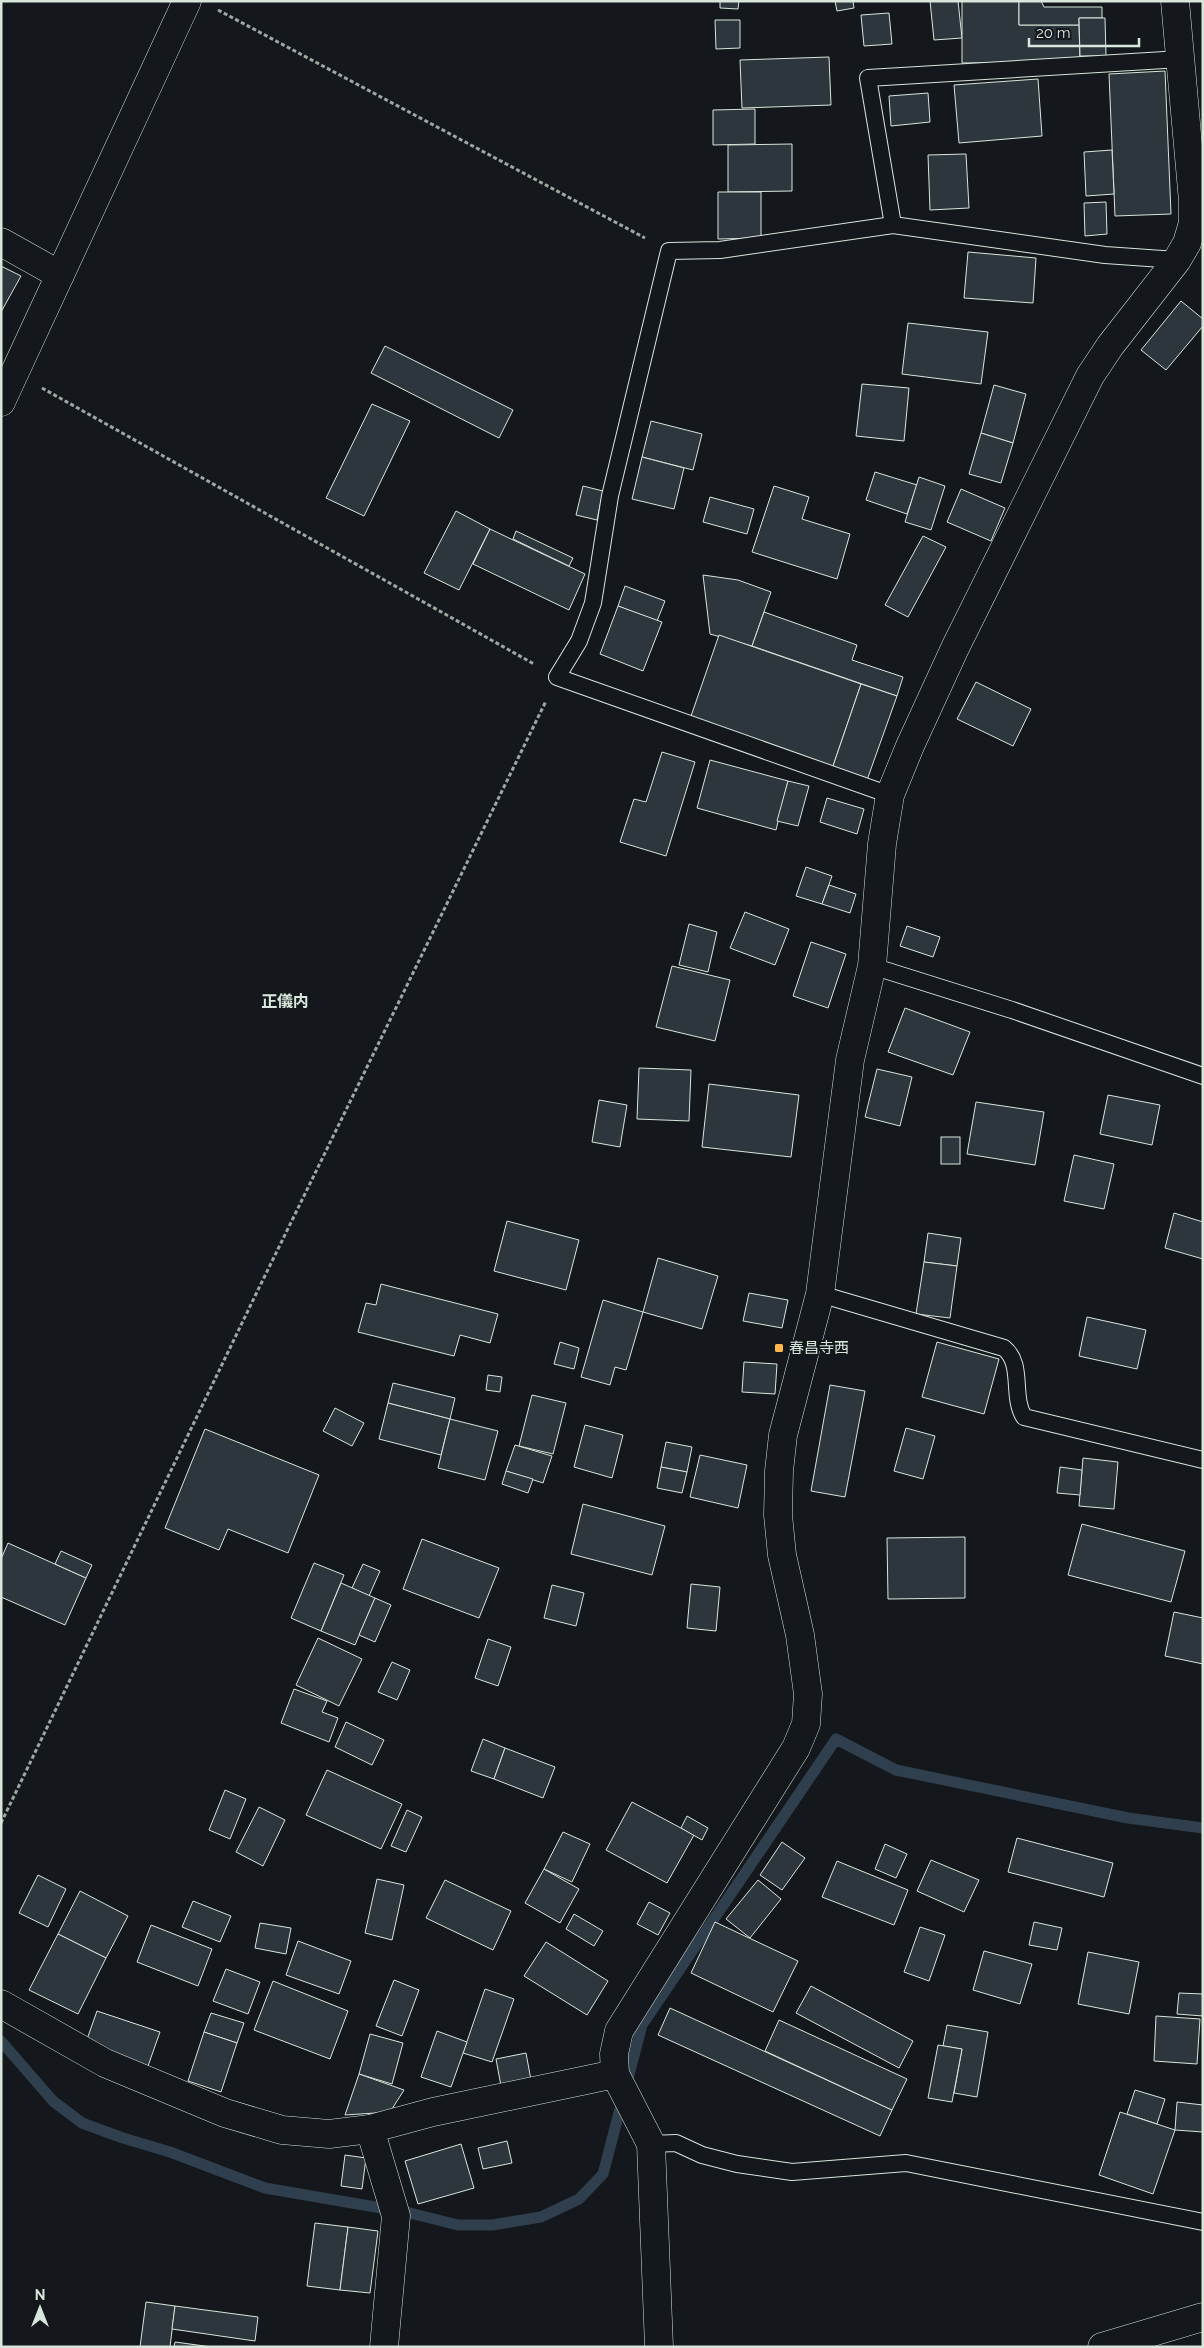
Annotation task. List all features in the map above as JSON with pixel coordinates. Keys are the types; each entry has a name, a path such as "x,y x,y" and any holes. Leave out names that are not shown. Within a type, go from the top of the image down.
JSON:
{"street":[{"path":"659,2347 651,2144 615,2074 614,2054 619,2031 796,1748 806,1724 808,1694 800,1634 782,1555 778,1515 783,1435 820,1294 850,1060 872,966 882,844 890,796 910,746 955,648 1090,376 1110,346 1177,260 1187,243 1198,200 1175,1"},
{"path":"1,402 60,275 199,4"},
{"path":"1,242 60,275"},
{"path":"1,2004 105,2064 225,2113 282,2130 329,2134 370,2129 433,2112 615,2074"},
{"path":"370,2129 396,2216 384,2347"},
{"path":"1102,2347 1203,2317"}],"lane":[{"path":"893,225 868,78 1181,59"},
{"path":"890,796 557,677 579,641 593,603 610,496 669,251 720,250 893,225 1105,254 1177,260"},
{"path":"872,966 1012,1010 1203,1076"},
{"path":"820,1294 1004,1348 1011,1353 1014,1362 1018,1408 1024,1417 1203,1460"},
{"path":"651,2144 676,2143 702,2155 737,2164 792,2172 906,2163 1203,2222"}],"path":[{"path":"199,4 669,251"},
{"path":"1,1823 557,677 16,373"}],"building":[{"path":"720,1 739,1 738,9 720,8"},
{"path":"835,1 853,1 854,8 837,11"},
{"path":"930,1 958,1 962,38 934,40"},
{"path":"962,1 1019,1 1019,25 1079,25 1080,62 962,63"},
{"path":"1019,1 1041,1 1044,7 1102,7 1102,18 1079,18 1079,25 1019,25"},
{"path":"889,13 892,44 864,46 861,15"},
{"path":"1079,18 1105,18 1106,56 1080,56"},
{"path":"715,20 740,20 740,48 716,49"},
{"path":"829,57 831,105 742,108 740,60"},
{"path":"1165,71 1171,214 1115,216 1109,74"},
{"path":"1038,79 1042,136 959,143 954,85"},
{"path":"928,93 930,122 891,126 889,96"},
{"path":"755,109 755,144 713,145 713,110"},
{"path":"792,144 792,191 728,192 728,145"},
{"path":"1112,150 1114,194 1086,196 1084,152"},
{"path":"966,154 969,208 930,210 928,155"},
{"path":"718,192 761,192 761,238 718,239"},
{"path":"1106,202 1107,234 1085,236 1084,203"},
{"path":"968,252 1036,258 1033,303 964,298"},
{"path":"1,266 21,276 1,312"},
{"path":"1181,301 1203,319 1203,326 1166,370 1141,350"},
{"path":"908,323 988,332 981,384 902,374"},
{"path":"385,346 513,410 499,438 371,373"},
{"path":"862,384 909,388 904,441 856,436"},
{"path":"994,385 1026,394 1013,443 981,433"},
{"path":"372,404 410,421 364,516 326,498"},
{"path":"651,421 702,434 693,470 642,457"},
{"path":"981,433 1013,443 1001,483 969,474"},
{"path":"642,457 684,468 674,509 632,499"},
{"path":"875,472 917,485 907,514 866,500"},
{"path":"919,477 945,486 931,530 905,522"},
{"path":"583,486 603,491 597,520 576,515"},
{"path":"774,486 809,497 802,519 850,534 837,579 752,552"},
{"path":"961,489 1005,508 991,541 947,522"},
{"path":"710,497 754,509 747,534 703,522"},
{"path":"456,511 490,529 459,590 424,573"},
{"path":"490,529 585,574 569,610 473,564"},
{"path":"516,531 573,558 569,566 513,539"},
{"path":"923,536 946,547 908,617 885,605"},
{"path":"703,575 738,580 771,592 752,646 710,634"},
{"path":"625,586 665,601 657,621 618,606"},
{"path":"618,606 662,622 643,671 600,654"},
{"path":"764,612 857,645 852,660 903,677 897,696 752,646"},
{"path":"719,635 861,684 832,769 690,719"},
{"path":"976,682 1031,709 1013,746 957,719"},
{"path":"861,684 897,696 867,780 832,769"},
{"path":"662,752 695,762 666,856 620,842 634,799 646,802"},
{"path":"710,760 788,781 776,830 697,808"},
{"path":"788,781 809,786 798,826 777,821"},
{"path":"827,798 864,809 857,834 820,822"},
{"path":"806,867 832,876 822,904 796,896"},
{"path":"829,885 856,894 850,913 822,904"},
{"path":"745,912 789,929 775,965 730,948"},
{"path":"689,924 717,932 708,972 679,965"},
{"path":"907,926 940,937 933,957 900,946"},
{"path":"811,942 846,954 828,1008 793,996"},
{"path":"672,966 730,980 715,1041 656,1027"},
{"path":"905,1008 970,1032 953,1075 888,1052"},
{"path":"639,1068 691,1070 689,1121 637,1119"},
{"path":"877,1069 912,1077 900,1126 865,1117"},
{"path":"709,1084 799,1095 791,1157 702,1147"},
{"path":"1108,1095 1160,1105 1152,1145 1100,1134"},
{"path":"599,1100 627,1105 620,1147 592,1142"},
{"path":"976,1102 1044,1112 1035,1165 967,1154"},
{"path":"941,1137 960,1137 960,1164 941,1164"},
{"path":"1074,1155 1114,1164 1104,1209 1064,1201"},
{"path":"1174,1213 1203,1222 1203,1259 1165,1248"},
{"path":"507,1221 579,1240 566,1290 494,1271"},
{"path":"928,1233 961,1238 957,1266 924,1262"},
{"path":"658,1258 718,1276 702,1329 643,1312"},
{"path":"924,1262 957,1266 950,1318 916,1314"},
{"path":"381,1284 498,1314 490,1343 460,1335 454,1356 358,1332 366,1303 376,1305"},
{"path":"749,1293 788,1300 782,1328 743,1321"},
{"path":"603,1300 643,1312 626,1370 615,1367 610,1385 581,1377"},
{"path":"1087,1317 1146,1330 1137,1369 1079,1356"},
{"path":"560,1342 579,1348 574,1369 554,1364"},
{"path":"937,1342 999,1359 984,1414 922,1397"},
{"path":"744,1362 777,1364 775,1394 742,1392"},
{"path":"488,1375 502,1377 500,1392 486,1390"},
{"path":"393,1383 455,1398 450,1419 388,1403"},
{"path":"830,1385 865,1391 845,1497 811,1491"},
{"path":"532,1395 566,1403 553,1454 519,1446"},
{"path":"388,1403 450,1419 441,1455 379,1439"},
{"path":"335,1408 364,1423 352,1446 323,1431"},
{"path":"450,1419 498,1431 485,1480 438,1468"},
{"path":"585,1425 623,1435 612,1478 574,1467"},
{"path":"906,1428 935,1436 923,1479 894,1471"},
{"path":"205,1429 319,1475 288,1553 228,1529 219,1550 165,1528"},
{"path":"666,1442 692,1447 687,1472 661,1467"},
{"path":"515,1445 552,1456 543,1483 506,1471"},
{"path":"700,1455 747,1465 738,1508 690,1497"},
{"path":"1083,1458 1118,1462 1114,1509 1079,1506"},
{"path":"661,1467 687,1472 682,1493 657,1488"},
{"path":"1060,1467 1082,1470 1080,1495 1057,1493"},
{"path":"506,1471 533,1479 528,1493 502,1484"},
{"path":"583,1504 665,1526 652,1575 571,1554"},
{"path":"1082,1524 1185,1551 1171,1602 1068,1575"},
{"path":"965,1537 965,1598 888,1599 887,1538"},
{"path":"422,1539 499,1568 479,1618 403,1589"},
{"path":"8,1543 86,1578 65,1625 1,1597 1,1559"},
{"path":"61,1551 92,1565 86,1578 55,1564"},
{"path":"314,1563 344,1575 321,1631 291,1618"},
{"path":"363,1564 380,1571 369,1596 352,1588"},
{"path":"341,1583 375,1598 355,1645 321,1631"},
{"path":"691,1584 720,1587 716,1631 687,1628"},
{"path":"552,1585 584,1593 576,1626 544,1618"},
{"path":"375,1598 391,1605 375,1642 359,1635"},
{"path":"1174,1612 1203,1618 1203,1664 1165,1656"},
{"path":"318,1638 362,1659 339,1706 296,1685"},
{"path":"488,1639 511,1647 498,1686 475,1678"},
{"path":"392,1662 410,1670 397,1700 378,1692"},
{"path":"294,1689 327,1701 322,1712 338,1718 329,1742 281,1723"},
{"path":"346,1722 384,1740 372,1765 335,1747"},
{"path":"483,1739 505,1748 494,1779 471,1771"},
{"path":"505,1748 555,1767 543,1798 494,1779"},
{"path":"327,1770 402,1804 381,1849 306,1815"},
{"path":"225,1790 246,1799 230,1839 209,1830"},
{"path":"632,1802 694,1835 667,1883 606,1850"},
{"path":"259,1807 285,1820 263,1866 236,1852"},
{"path":"407,1810 422,1817 406,1852 391,1846"},
{"path":"687,1816 708,1828 702,1840 681,1828"},
{"path":"563,1832 590,1844 572,1882 544,1869"},
{"path":"1017,1838 1113,1863 1104,1897 1008,1872"},
{"path":"782,1842 805,1858 782,1890 760,1875"},
{"path":"885,1844 907,1854 896,1878 875,1869"},
{"path":"931,1860 979,1880 964,1912 917,1891"},
{"path":"837,1861 908,1890 894,1925 822,1897"},
{"path":"544,1869 579,1889 560,1923 525,1903"},
{"path":"38,1875 66,1889 48,1927 19,1913"},
{"path":"377,1879 404,1885 392,1940 365,1933"},
{"path":"445,1880 511,1911 493,1950 426,1918"},
{"path":"758,1880 781,1899 750,1938 726,1919"},
{"path":"80,1891 128,1916 106,1958 58,1934"},
{"path":"193,1901 231,1916 220,1942 182,1927"},
{"path":"649,1902 670,1913 658,1935 637,1924"},
{"path":"574,1914 603,1931 594,1946 566,1929"},
{"path":"715,1922 798,1961 773,2012 691,1973"},
{"path":"1034,1922 1062,1928 1057,1950 1029,1945"},
{"path":"260,1923 291,1928 286,1954 255,1948"},
{"path":"151,1925 212,1949 198,1986 137,1962"},
{"path":"920,1927 945,1935 929,1981 904,1972"},
{"path":"58,1934 106,1958 78,2014 29,1990"},
{"path":"298,1941 351,1961 339,1994 286,1975"},
{"path":"546,1942 608,1981 587,2015 524,1976"},
{"path":"984,1951 1032,1964 1020,2004 973,1990"},
{"path":"1088,1952 1139,1962 1129,2014 1078,2004"},
{"path":"226,1969 260,1982 248,2014 213,2001"},
{"path":"394,1980 419,1990 402,2036 376,2026"},
{"path":"273,1981 348,2011 330,2059 254,2030"},
{"path":"811,1986 913,2041 899,2068 796,2013"},
{"path":"485,1989 514,1999 492,2062 463,2053"},
{"path":"1179,1993 1203,1994 1203,2016 1177,2014"},
{"path":"670,2008 892,2110 880,2136 658,2035"},
{"path":"97,2011 160,2032 148,2066 85,2045"},
{"path":"211,2013 244,2023 237,2043 204,2032"},
{"path":"1156,2016 1200,2019 1197,2064 1154,2061"},
{"path":"779,2020 907,2079 892,2110 765,2051"},
{"path":"947,2025 988,2032 977,2097 954,2093 962,2049 943,2046"},
{"path":"437,2031 467,2042 451,2087 421,2077"},
{"path":"204,2032 237,2043 221,2092 188,2081"},
{"path":"370,2034 403,2043 392,2084 359,2074"},
{"path":"938,2045 962,2049 952,2102 928,2098"},
{"path":"526,2053 531,2080 501,2086 496,2059"},
{"path":"359,2074 404,2090 390,2112 345,2115"},
{"path":"1135,2090 1165,2099 1157,2124 1127,2114"},
{"path":"1177,2102 1203,2105 1203,2132 1175,2130"},
{"path":"1120,2112 1175,2130 1153,2194 1099,2175"},
{"path":"507,2141 512,2163 483,2169 478,2148"},
{"path":"461,2144 474,2188 418,2204 405,2161"},
{"path":"345,2155 366,2158 362,2189 341,2186"},
{"path":"315,2223 348,2227 340,2290 307,2286"},
{"path":"348,2227 378,2231 370,2293 340,2290"},
{"path":"146,2302 175,2306 170,2347 140,2347"},
{"path":"175,2306 258,2317 255,2341 172,2329"},
{"path":"175,2342 212,2347 174,2347"}],"waterway":[{"path":"1,2041 53,2101 82,2123 170,2152 265,2188 410,2213 458,2225 492,2225 541,2217 579,2199 603,2174 642,2025 836,1739 896,1770 1128,1818 1203,1828"}],"place":[{"name":"春昌寺西","path":"779,1348"}],"district":[{"name":"正儀内","path":"285,1001"}]}
